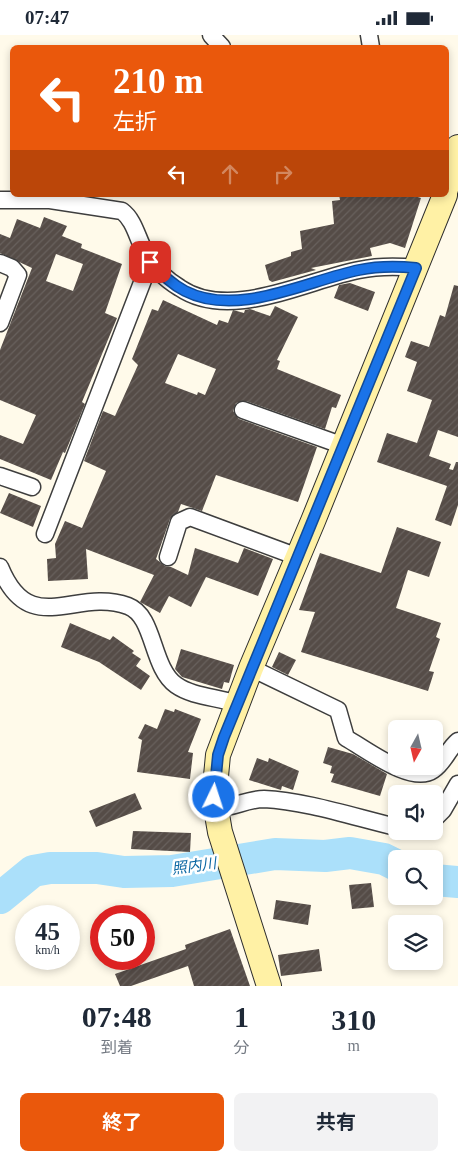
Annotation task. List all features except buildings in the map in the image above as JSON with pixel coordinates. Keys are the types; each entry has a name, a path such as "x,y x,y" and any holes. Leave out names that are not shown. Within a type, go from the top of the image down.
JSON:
{"main road":[{"path":"449,177 458,147"},
{"path":"269,986 220,832 215,808 218,755 251,668 344,445 443,197"}],"street":[{"path":"211,35 220,45"},
{"path":"0,200 111,201 126,215 150,262 181,289 215,301 286,291 363,269 381,266 416,268"},
{"path":"45,534 150,262"},
{"path":"0,263 12,268 18,275 0,323"},
{"path":"243,410 344,445"},
{"path":"0,476 32,487"},
{"path":"168,557 180,522 190,517 298,557"},
{"path":"0,567 12,591 31,606 54,608 90,602 127,606 136,610 145,624 163,672 170,680 188,691 237,704"},
{"path":"251,668 338,710 346,738 398,769 415,773 433,771 458,741"},
{"path":"443,810 458,784"},
{"path":"215,808 228,809 262,799 329,811 388,825"}],"waterway":[{"name":"照内川","path":"0,898 33,871 50,868 97,868 124,872 172,871 275,854 325,856 350,853 388,861"},
{"name":"照内川","path":"443,881 458,882"}],"route":[{"path":"150,262 168,280 181,289 215,301 226,301 286,291 358,270 381,266 416,268 224,737 218,755 214,797"}]}
